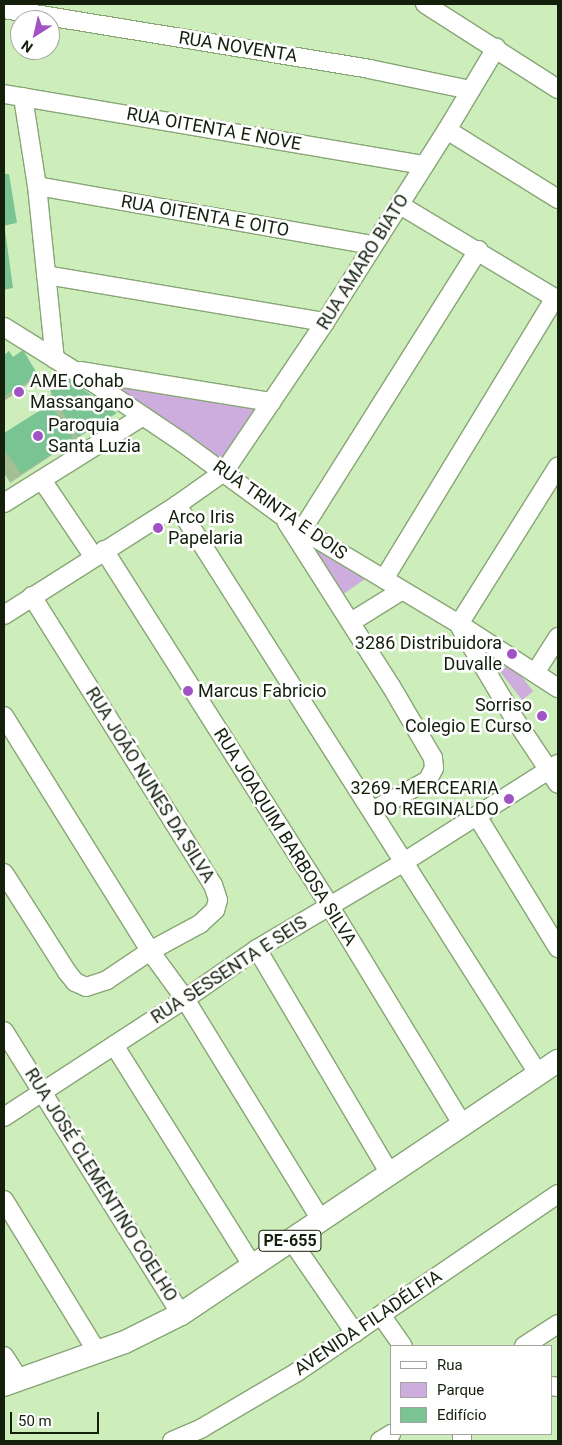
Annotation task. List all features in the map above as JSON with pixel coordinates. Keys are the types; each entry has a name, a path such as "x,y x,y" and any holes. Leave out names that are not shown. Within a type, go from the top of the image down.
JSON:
{"main road":[{"name":"PE-655","path":"11,1382 150,1331 181,1314 558,1061"}],"street":[{"path":"425,4 558,89"},
{"name":"RUA NOVENTA","path":"4,9 369,69 470,90"},
{"name":"RUA AMARO BIATO","path":"4,615 178,506 224,472 325,322 447,130 496,48"},
{"name":"RUA OITENTA E NOVE","path":"4,94 424,165"},
{"path":"23,97 37,186 55,359"},
{"path":"447,130 558,199"},
{"name":"RUA OITENTA E OITO","path":"37,186 373,245"},
{"path":"384,579 557,299 400,205"},
{"path":"302,530 478,250"},
{"path":"46,275 325,322"},
{"name":"RUA TRINTA E DOIS","path":"4,327 143,416 224,472 302,530 459,624 558,688"},
{"path":"72,370 272,402"},
{"path":"4,503 143,416"},
{"path":"555,773 514,718 459,624 558,466"},
{"name":"RUA JOAQUIM BARBOSA SILVA","path":"42,480 99,554 329,905 463,1125"},
{"path":"178,506 538,1074"},
{"path":"279,512 351,622 429,750 434,763 428,780 372,811"},
{"path":"351,622 401,590"},
{"name":"RUA JOÃO NUNES DA SILVA","path":"32,596 215,891 218,900 210,916 150,951"},
{"path":"536,673 558,637"},
{"path":"4,716 150,951 186,999 321,1220"},
{"name":"RUA SESSENTA E SEIS","path":"4,1117 186,999 257,949 404,862 477,816 555,773"},
{"path":"477,816 558,948"},
{"path":"4,873 67,972 79,985 94,986 107,980 150,951"},
{"path":"257,949 390,1174"},
{"name":"RUA JOSÉ CLEMENTINO COELHO","path":"4,1031 181,1314"},
{"path":"114,1045 253,1267"},
{"name":"AVENIDA FILADÉLFIA","path":"172,1441 202,1428 244,1404 355,1333 558,1194"},
{"path":"4,1200 97,1352"},
{"path":"291,1240 355,1333"},
{"path":"381,1315 402,1345"},
{"path":"526,1345 558,1324"},
{"path":"4,1356 11,1382"}],"green space":[{"path":"104,379 255,405 257,409 224,459 102,384"},
{"path":"297,532 371,575 339,597"},
{"path":"511,663 533,691 522,700 500,672"}],"building":[{"path":"4,174 9,174 17,223 4,225"},
{"path":"4,230 13,288 4,289"},
{"path":"23,350 38,375 4,396 4,355 9,351 13,357"},
{"path":"73,377 80,387 117,413 78,437 50,391"},
{"name":"Paroquia Santa Luzia","path":"50,404 74,440 21,474 4,449 4,433"}],"place":[{"name":"AME Cohab Massangano","path":"19,392"},
{"name":"Paroquia Santa Luzia","path":"38,436"},
{"name":"Arco Iris Papelaria","path":"158,528"},
{"name":"3286 Distribuidora Duvalle","path":"512,654"},
{"name":"Marcus Fabricio","path":"188,691"},
{"name":"Sorriso Colegio E Curso","path":"542,716"},
{"name":"3269 -MERCEARIA DO REGINALDO","path":"509,799"}]}
